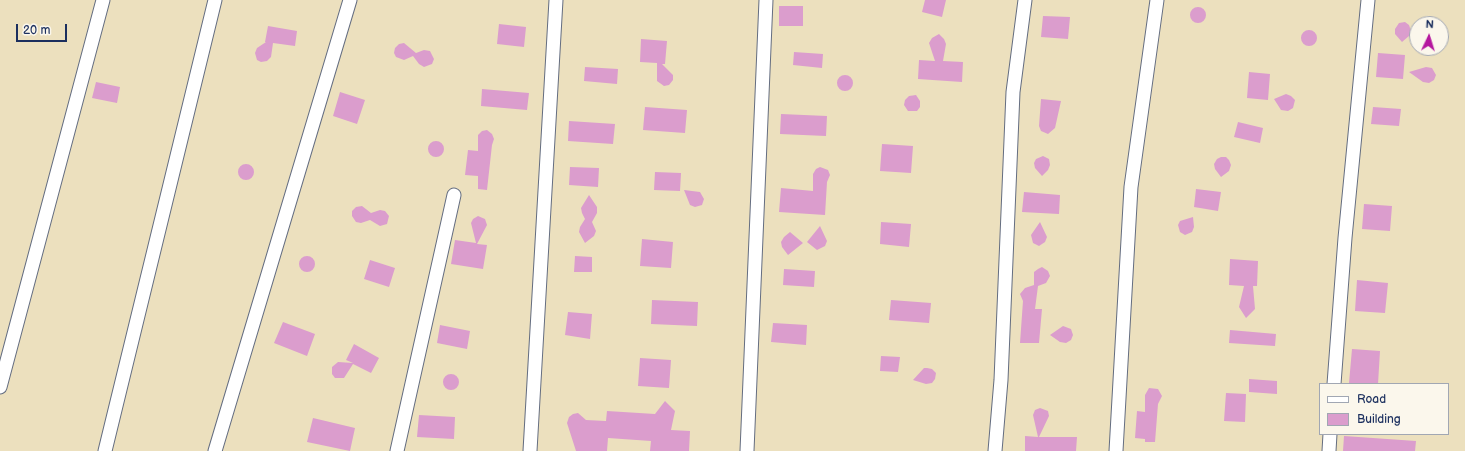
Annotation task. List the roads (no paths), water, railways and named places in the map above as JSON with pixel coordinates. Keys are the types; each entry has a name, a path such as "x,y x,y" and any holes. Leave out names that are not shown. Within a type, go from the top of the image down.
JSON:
{"street":[{"path":"0,387 103,0"},
{"path":"105,451 215,0"},
{"path":"215,451 350,0"},
{"path":"530,451 556,0"},
{"path":"747,451 766,0"},
{"path":"995,451 1001,380 1013,92 1025,0"},
{"path":"1116,451 1131,187 1157,0"},
{"path":"1334,383 1345,238 1368,0"},
{"path":"397,451 454,195"},
{"path":"1329,451 1330,435"}]}
